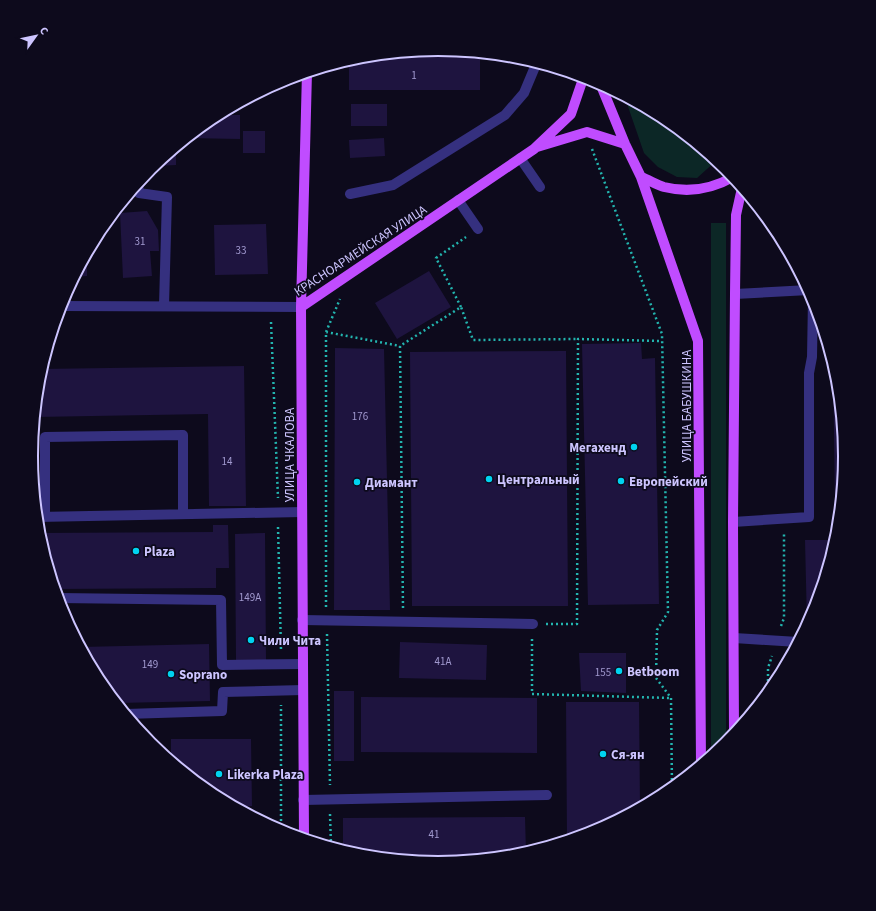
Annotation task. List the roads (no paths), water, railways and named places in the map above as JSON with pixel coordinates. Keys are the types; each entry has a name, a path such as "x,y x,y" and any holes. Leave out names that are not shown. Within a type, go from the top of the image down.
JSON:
{"main road":[{"name":"УЛИЦА ЧКАЛОВА","path":"304,832 301,306 307,78"},
{"path":"534,149 571,114 582,83"},
{"name":"УЛИЦА БАБУШКИНА","path":"604,92 625,144 642,177 698,341 701,757"},
{"path":"534,149 587,132 625,144"},
{"name":"КРАСНОАРМЕЙСКАЯ УЛИЦА","path":"301,306 534,149"},
{"path":"642,177 664,187 693,191 723,183 728,180"},
{"path":"734,724 733,522 735,294 736,215 741,194"}],"street":[{"path":"350,194 393,185 505,115 524,93 535,67"},
{"path":"520,158 540,187"},
{"path":"139,190 139,193 167,197 164,306"},
{"path":"458,200 478,230"},
{"path":"735,294 802,290"},
{"name":"КРАСНОАРМЕЙСКАЯ УЛИЦА","path":"67,306 301,306"},
{"path":"733,522 809,517 809,373 812,357 813,315"},
{"path":"41,510 45,437 183,435 183,514"},
{"path":"43,517 302,512"},
{"path":"64,598 221,600 222,665 302,664"},
{"path":"302,620 532,624"},
{"path":"734,638 792,642"},
{"path":"133,714 222,711 223,692 303,690"},
{"path":"303,800 548,795"}],"place":[{"name":"Мегахенд","path":"634,447"},
{"name":"Центральный","path":"489,479"},
{"name":"Европейский","path":"621,481"},
{"name":"Диамант","path":"357,482"},
{"name":"Plaza","path":"136,551"},
{"name":"Чили Чита","path":"251,640"},
{"name":"Betboom","path":"619,671"},
{"name":"Soprano","path":"171,674"},
{"name":"Ся-ян","path":"603,754"},
{"name":"Likerka Plaza","path":"219,774"}]}
